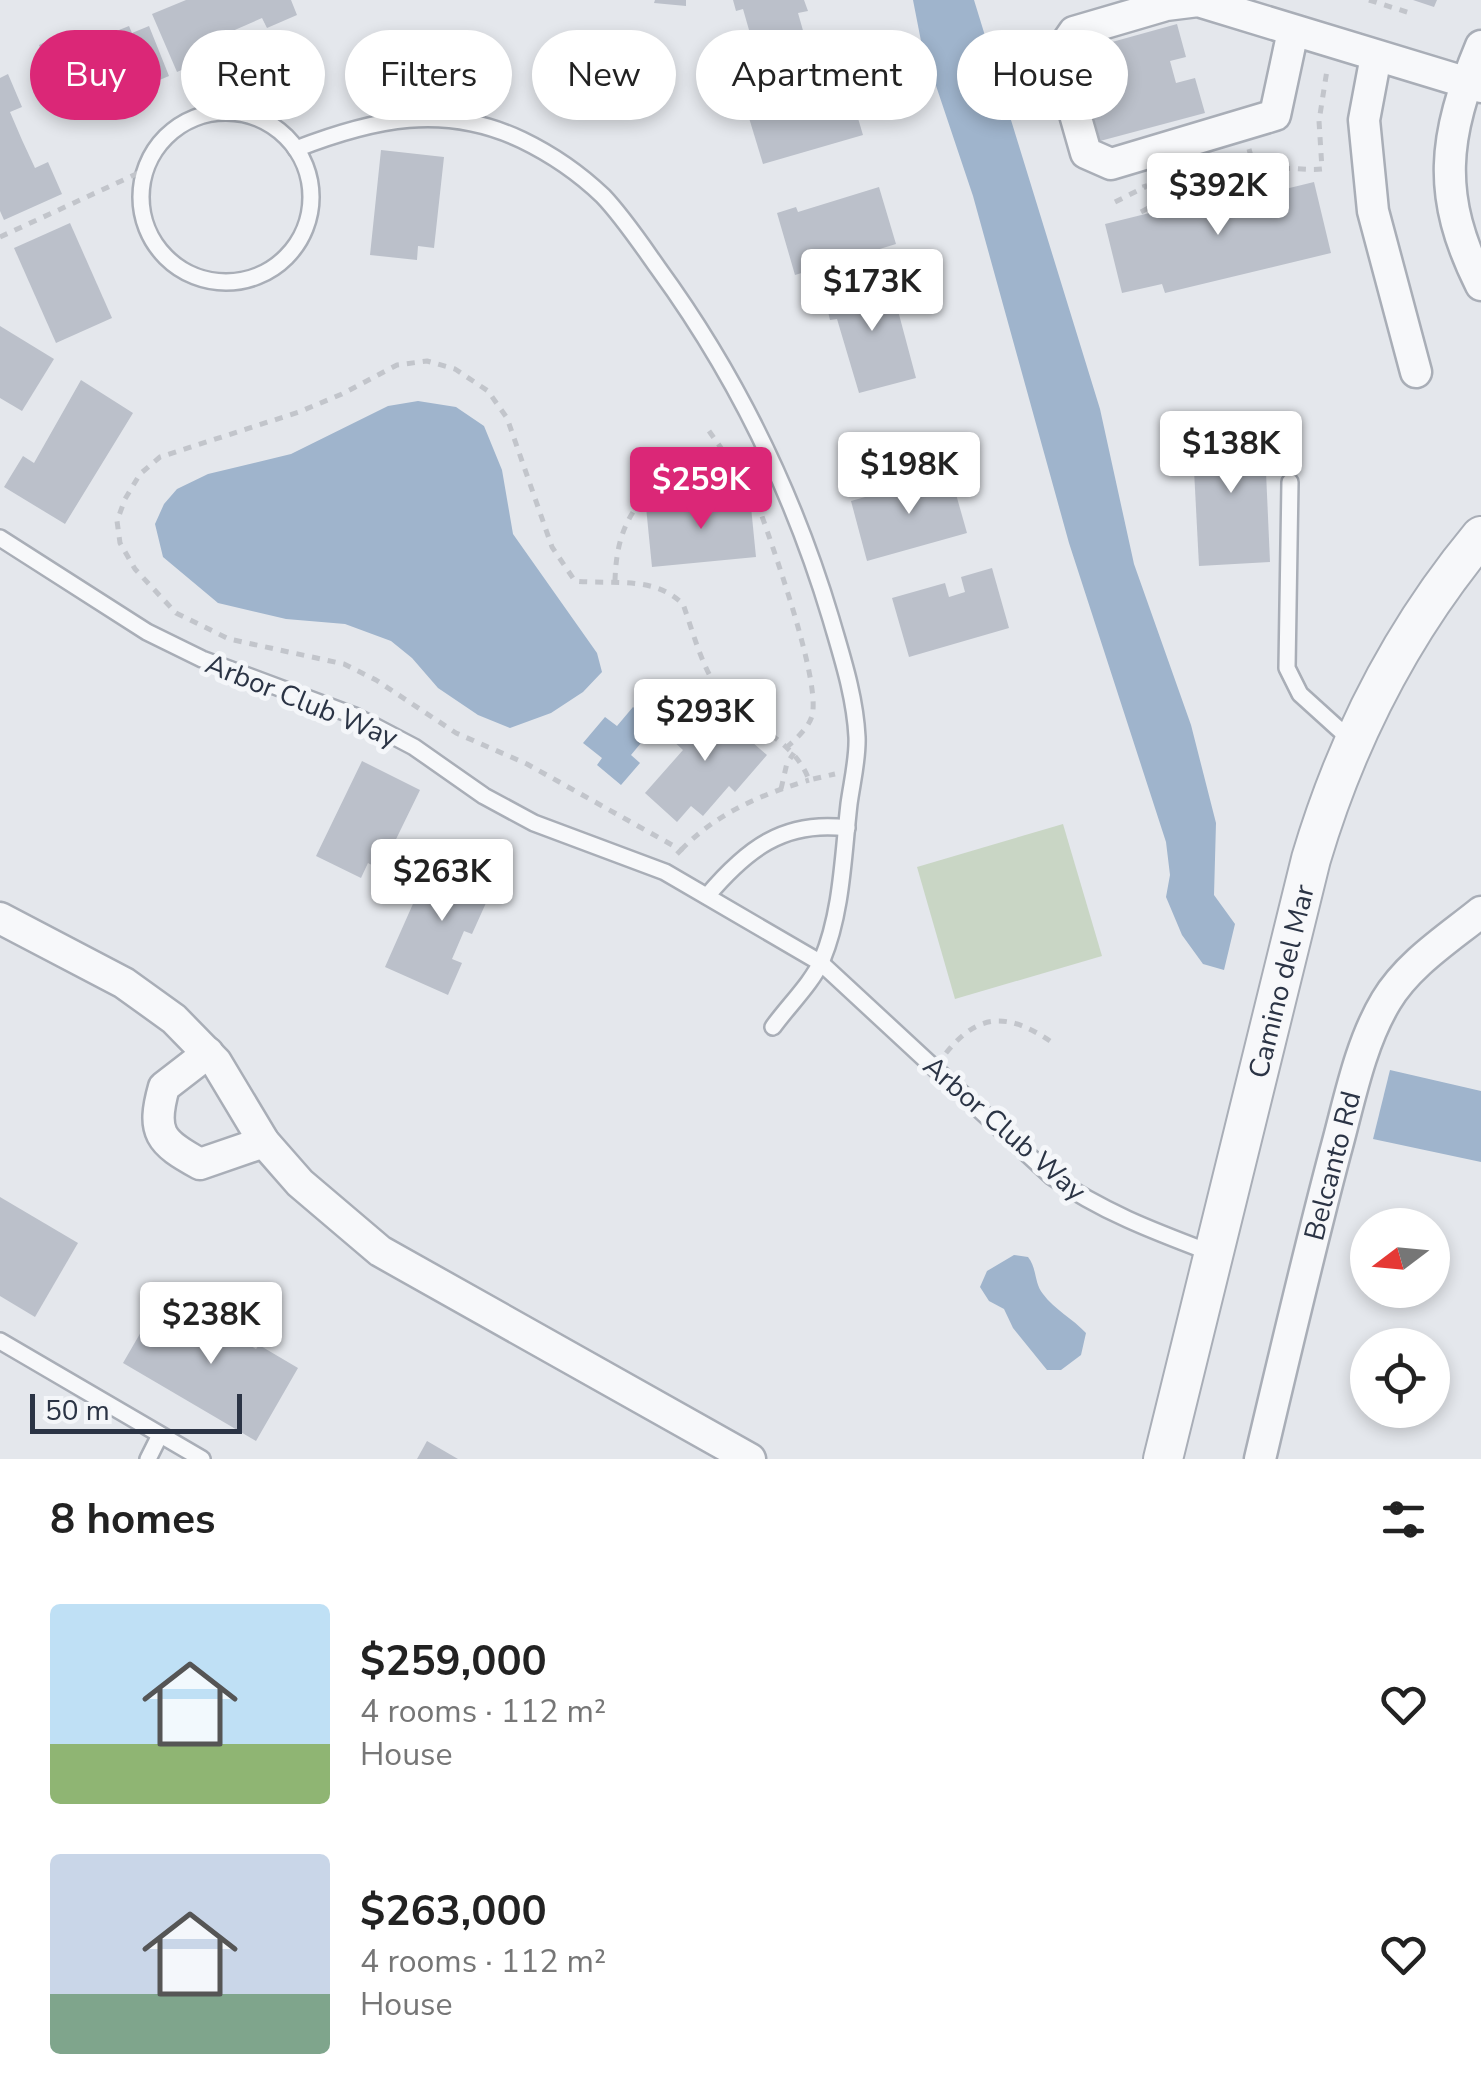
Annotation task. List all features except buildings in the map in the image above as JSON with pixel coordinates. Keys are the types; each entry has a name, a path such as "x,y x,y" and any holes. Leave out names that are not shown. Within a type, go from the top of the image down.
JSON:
{"street":[{"path":"1293,31 1275,115 1111,164 1086,153 1058,55 1074,32 1166,5 1198,1 1473,85"},
{"path":"1481,46 1473,85 1450,146 1450,194 1461,242 1481,285"},
{"path":"1376,56 1364,120 1373,211 1416,372"},
{"name":"Camino del Mar","path":"1163,1459 1311,859 1337,779 1371,702 1413,629 1481,536"},
{"name":"Belcanto Rd","path":"1260,1459 1315,1228 1374,1025 1388,998 1422,960 1481,912"},
{"path":"0,918 124,983 174,1020 208,1053 264,1142 300,1183 380,1251 750,1459"},
{"path":"208,1053 164,1087 156,1123 168,1146 200,1164 264,1142"}],"lane":[{"path":"219,112 248,114 275,127 296,148 308,172 312,199 307,225 294,248 275,267 251,278 225,282 199,278 175,266 157,246 145,222 141,196 145,170 156,148 173,130 195,117 219,112"},
{"path":"296,148 365,124 405,118 444,118 521,139 555,158 603,197 680,298 728,376 775,466 814,563 844,664 858,740 837,908 821,962 773,1027"},
{"path":"1290,482 1287,668 1300,694 1354,742"},
{"name":"Arbor Club Way","path":"0,538 174,646 355,716 414,747 484,796 534,823 665,872 821,962 1051,1176 1086,1201 1125,1220 1214,1254"},
{"path":"707,896 736,863 784,833 822,825 846,828"},
{"path":"0,1341 202,1459"},
{"path":"148,1459 160,1435"}],"path":[{"path":"1369,0 1413,14"},
{"path":"1266,172 1280,167 1322,169 1318,121 1332,43"},
{"path":"1141,212 1181,190 1183,183 1254,167"},
{"path":"0,237 145,170"},
{"path":"680,850 528,764 456,733 376,680 344,664 229,639 176,613 135,569 120,543 117,521 124,499 140,474 160,457 299,412 397,365 427,361 455,370 488,391 507,418 552,547 575,581 651,585 672,593 683,604 720,692 750,720 788,746 803,762 809,780"},
{"path":"709,431 742,479 750,482 799,635 811,691 811,720 788,746"},
{"path":"616,582 617,544 634,509 656,486 666,490 688,489 733,484 742,479"},
{"path":"780,789 794,752"},
{"path":"665,872 680,850 717,818 809,780 831,774 853,777"},
{"path":"935,1067 956,1040 974,1026 991,1020 1028,1026 1050,1042"}],"green space":[{"path":"1063,824 1102,956 955,999 917,867"}],"water":[{"path":"913,0 974,0 983,30 957,30 957,120 1011,120 1100,409 1134,564 1191,725 1216,823 1214,895 1235,924 1224,970 1203,964 1182,935 1166,897 1170,875 1166,842 1069,543 973,196 937,89 937,30 919,30"},
{"path":"418,401 456,407 484,426 502,470 513,534 597,653 602,672 583,692 551,713 510,728 478,715 438,688 391,641 345,624 286,619 218,603 163,557 155,524 164,504 177,489 208,474 291,454 388,406"},
{"path":"633,707 655,726 631,755 640,763 621,785 597,765 602,758 583,743 605,717 617,726"},
{"path":"1390,1070 1481,1091 1481,1162 1373,1139"},
{"path":"1014,1255 1028,1257 1043,1294 1086,1333 1081,1355 1061,1370 1047,1370 1013,1328 1004,1309 989,1301 980,1287 987,1271"}]}
